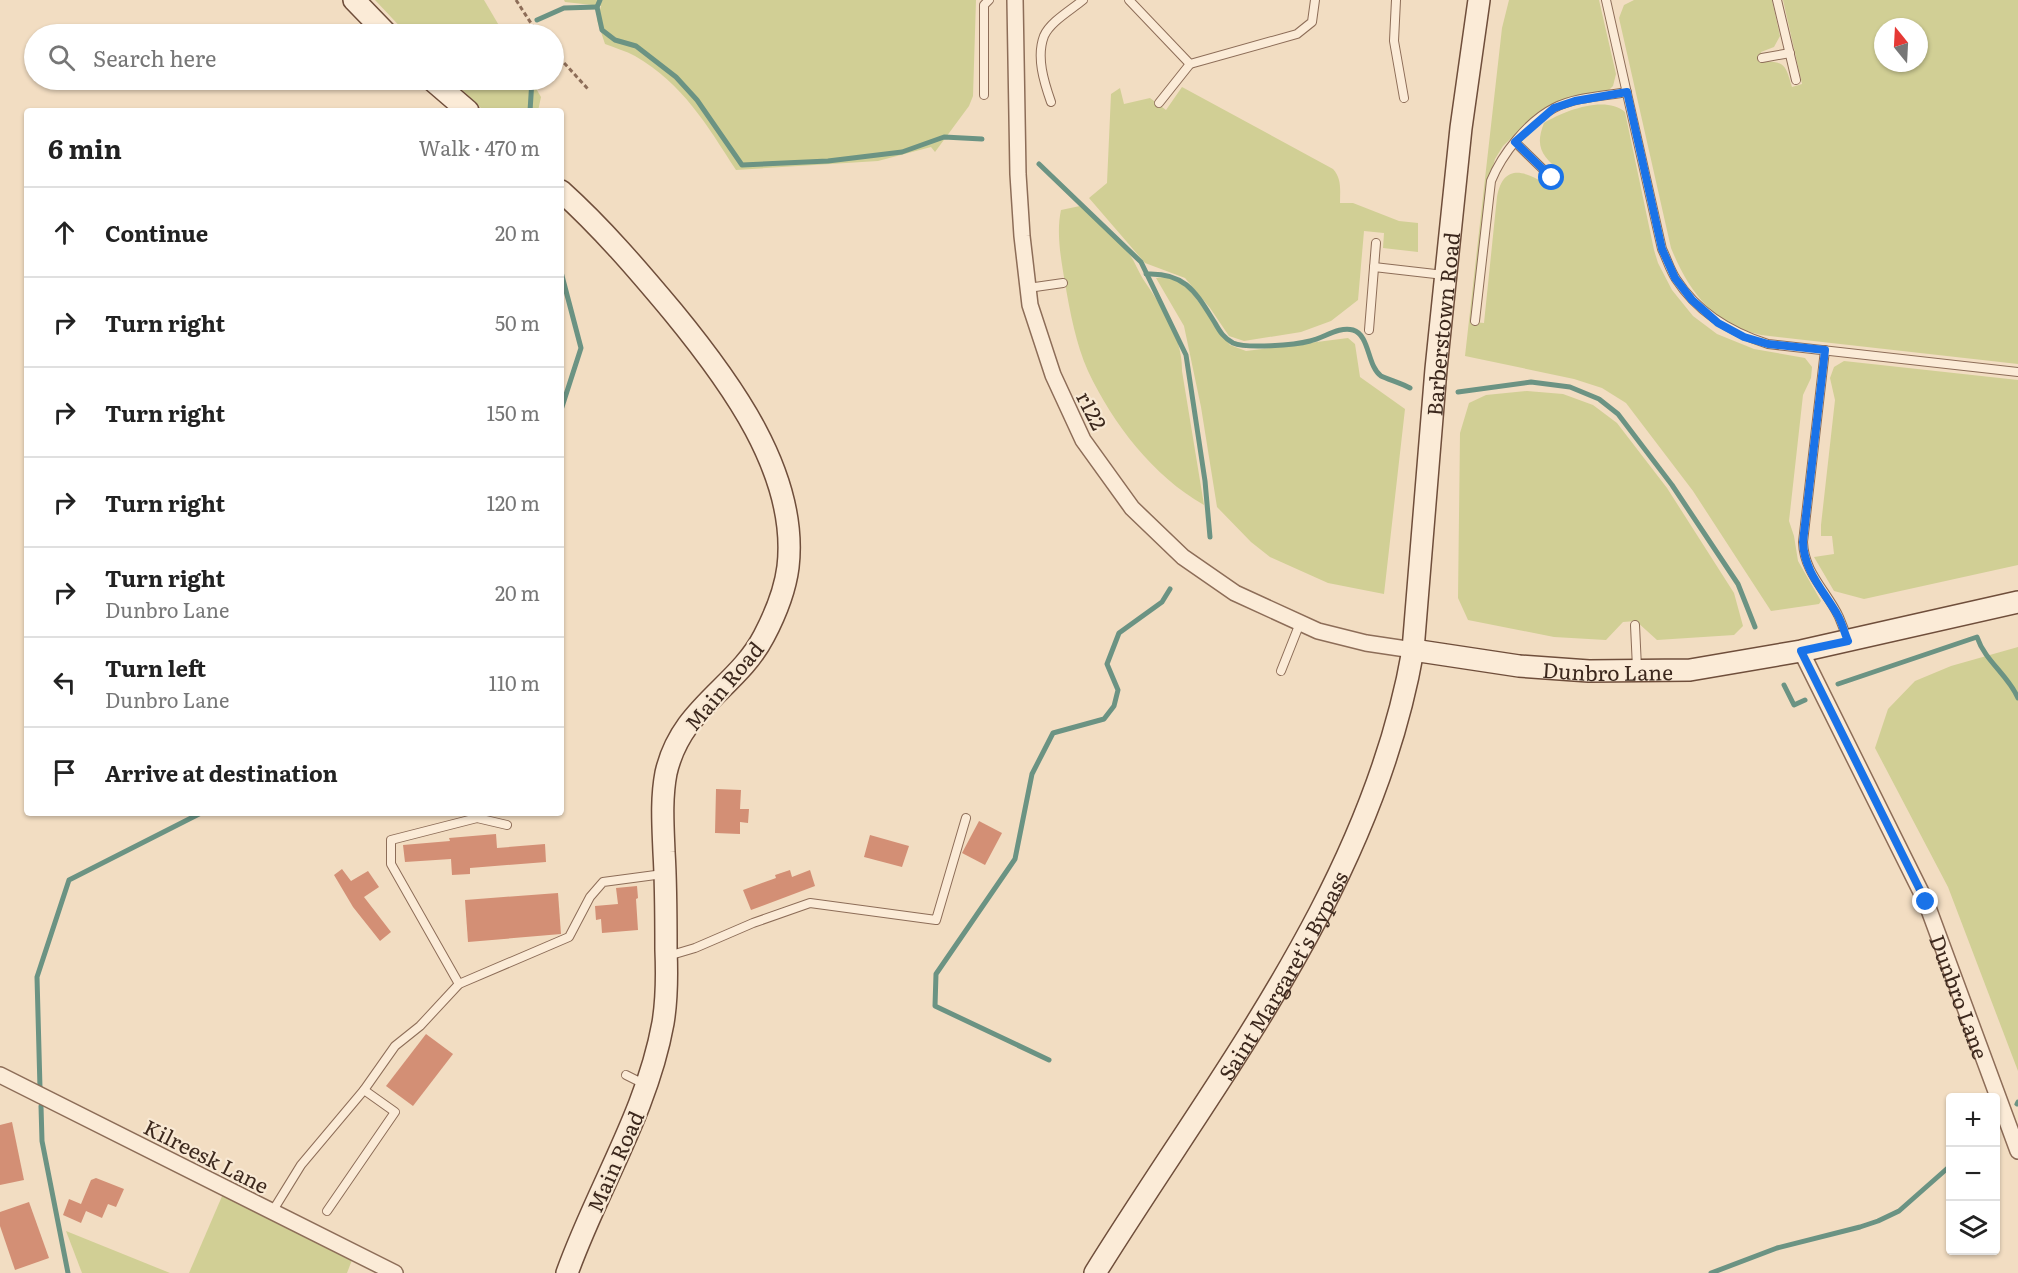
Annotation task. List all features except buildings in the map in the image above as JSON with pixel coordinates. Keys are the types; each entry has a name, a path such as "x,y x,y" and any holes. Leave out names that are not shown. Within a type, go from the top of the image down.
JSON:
{"main road":[{"path":"354,0 377,24"},
{"name":"Barberstown Road","path":"1413,650 1436,369 1464,97 1479,0"},
{"path":"444,90 465,108"},
{"name":"Main Road","path":"564,194 607,234 727,380 765,448 785,512 789,541 788,567 776,612 753,655 691,720 675,745 666,772 662,803 666,956 663,1021 647,1085 577,1244 567,1273"},
{"name":"Dunbro Lane","path":"1413,650 1519,666 1589,671 1690,670 1801,651 2018,602"},
{"name":"Saint Margaret's Bypass","path":"1095,1273 1274,995 1311,931 1363,823 1383,770 1401,710 1413,650"}],"street":[{"name":"r122","path":"1015,0 1018,174 1030,305 1053,375 1083,440 1132,508 1183,557 1235,592 1318,631 1366,644 1413,650"},
{"name":"Dunbro Lane","path":"1801,651 1926,902 2018,1151"},
{"name":"Kilreesk Lane","path":"0,1075 395,1273"}],"lane":[{"path":"984,94 984,5 989,0"},
{"path":"1051,102 1040,57 1045,35 1056,22 1083,0"},
{"path":"1129,0 1190,64"},
{"path":"1158,103 1190,64 1297,34 1312,22 1315,0"},
{"path":"1396,0 1394,40 1404,98"},
{"path":"1607,0 1662,249 1675,278 1692,300 1718,323 1744,337 1768,344 2018,372"},
{"path":"1777,0 1796,80"},
{"path":"1762,58 1790,53"},
{"path":"1475,321 1491,181 1498,163 1515,142 1554,108 1575,101 1627,92"},
{"path":"1515,142 1552,178"},
{"path":"1369,330 1376,243"},
{"path":"1374,267 1446,276"},
{"path":"1028,288 1063,283"},
{"path":"1825,350 1803,553 1813,577 1839,616 1848,641"},
{"path":"1281,671 1300,623"},
{"path":"1635,625 1637,670"},
{"path":"459,984 390,864 391,840 477,818 507,825"},
{"path":"666,956 694,948 753,923 810,903 936,920 966,818"},
{"path":"273,1212 301,1165 364,1090 395,1046 420,1026 459,984 569,937 591,897 603,882 665,874"},
{"path":"626,1075 647,1085"},
{"path":"327,1210 394,1112 364,1090"}],"path":[{"path":"516,0 532,24"},
{"path":"564,63 588,89"}],"shaded area":[{"path":"375,0 484,0 498,24 398,24"},
{"path":"564,0 976,0 973,96 969,106 935,152 931,147 878,161 736,170 681,93 652,67 635,56 605,44 597,20 601,6 565,2"},
{"path":"1509,0 1599,0 1616,74 1613,86 1609,90 1560,101 1538,112 1503,146 1495,159 1487,190 1473,322 1484,323 1500,185 1505,178 1519,173 1527,174 1551,187 1562,173 1545,157 1540,146 1544,123 1573,110 1596,105 1617,107 1625,112 1654,250 1672,290 1693,316 1717,334 1754,349 1805,358 1812,367 1811,378 1803,395 1789,521 1798,561 1821,601 1819,604 1771,611 1693,491 1626,403 1602,388 1574,379 1465,356 1502,28"},
{"path":"1634,0 1772,0 1780,36 1774,47 1761,52 1763,62 1781,64 1792,87 1802,84 1783,0 2018,0 2018,364 1761,335 1729,323 1716,314 1705,304 1686,279 1671,248 1619,18 1624,5"},
{"path":"1182,87 1333,169 1339,181 1340,203 1353,203 1399,221 1418,223 1418,252 1383,248 1384,233 1364,231 1358,300 1331,321 1301,332 1244,341 1229,336 1185,278 1145,263 1089,198 1107,183 1111,94 1120,88 1124,104 1150,98 1166,110"},
{"path":"462,90 537,90 541,97 539,108 481,108"},
{"path":"1080,206 1130,255 1164,311 1175,334 1179,346 1204,505 1168,479 1136,447 1098,391 1088,371 1071,316 1059,237 1061,210"},
{"path":"1165,277 1180,282 1192,293 1230,345 1246,351 1348,338 1355,344 1360,377 1405,409 1384,594 1328,583 1270,557 1251,542 1217,507 1201,407 1184,326 1156,278"},
{"path":"1844,361 2018,380 2018,565 1864,599 1834,591 1814,557 1834,554 1832,536 1821,536 1821,525 1835,400 1830,378 1834,367"},
{"path":"1527,391 1563,394 1593,405 1617,423 1667,488 1734,593 1743,626 1734,635 1657,640 1636,621 1623,622 1606,640 1554,637 1468,620 1458,598 1460,433 1469,403 1486,395"},
{"path":"2018,647 2018,1071 1948,887 1875,748 1888,709 1915,681 1951,666"},
{"path":"223,1194 352,1260 347,1273 189,1273"},
{"path":"66,1231 170,1273 82,1273"}],"waterway":[{"path":"600,0 597,7 602,30 615,40 636,46 676,77 697,100 742,165 828,161 902,152 944,137 982,139"},
{"path":"537,20 564,8 597,7"},
{"path":"530,108 531,90"},
{"path":"1039,164 1141,262 1186,355 1205,481 1210,537"},
{"path":"1146,274 1171,277 1188,286 1202,302 1222,335 1240,345 1294,344 1315,340 1342,330 1353,330 1363,338 1376,371 1381,376 1410,388"},
{"path":"564,283 581,348 564,401"},
{"path":"1458,392 1531,382 1570,387 1599,399 1618,414 1672,485 1738,584 1755,627"},
{"path":"1049,1060 935,1006 936,974 1015,859 1032,774 1053,733 1104,719 1114,706 1118,690 1107,664 1119,633 1162,602 1170,589"},
{"path":"1838,684 1977,637 1985,653 2018,698"},
{"path":"1784,685 1794,705 1805,700"},
{"path":"40,1088 37,977 69,880 195,816"},
{"path":"41,1106 42,1141 68,1273"},
{"path":"1711,1273 1777,1248 1878,1221 1899,1211 1946,1170"}],"route":[{"path":"1552,178 1515,142 1554,108 1575,101 1627,92 1662,249 1675,278 1692,300 1718,323 1744,337 1768,344 1825,350 1803,553 1806,565 1839,616 1848,641 1801,651 1926,902"}]}
